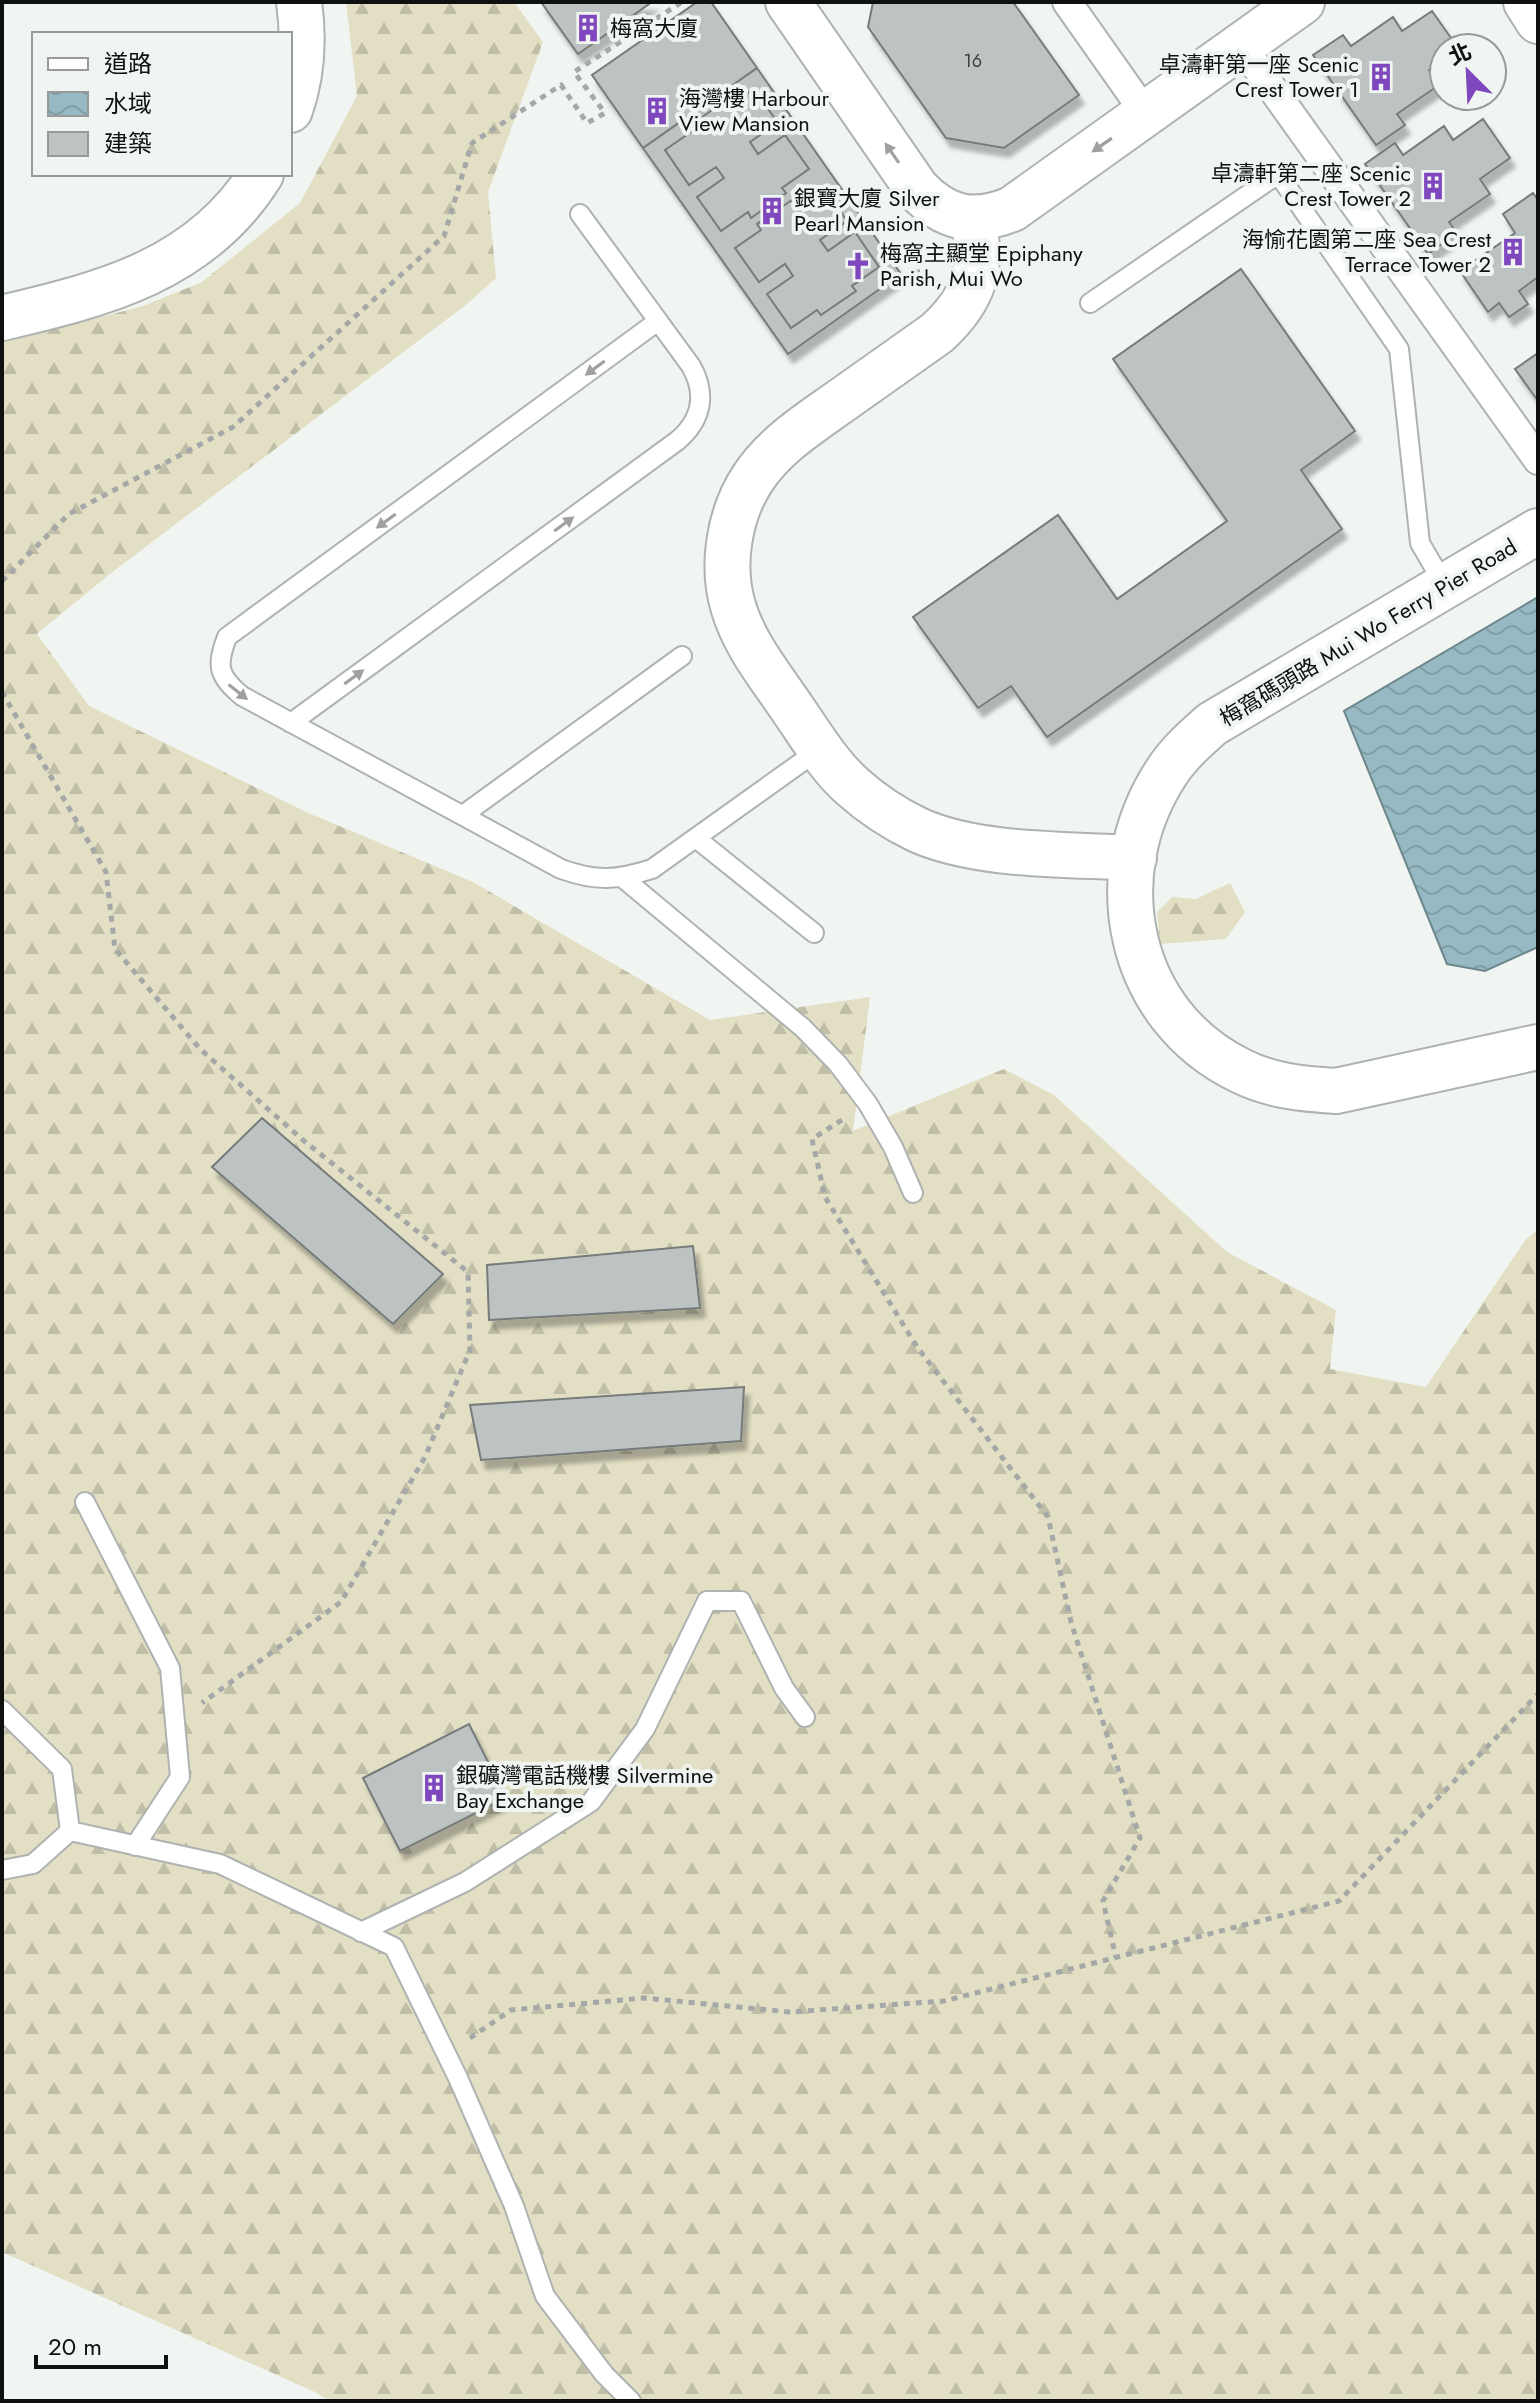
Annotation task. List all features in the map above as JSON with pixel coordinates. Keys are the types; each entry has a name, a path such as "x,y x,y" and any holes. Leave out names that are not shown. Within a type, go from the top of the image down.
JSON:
{"street":[{"path":"292,104 300,60 302,20 299,2"},
{"path":"788,2 917,189 941,210 972,218 993,217 1012,209 1302,2"},
{"path":"1067,2 1146,114"},
{"path":"1526,2 1538,21"},
{"path":"1241,45 1538,460"},
{"path":"2,318 99,294 170,263 222,222 259,176"},
{"path":"972,218 978,259 975,278 954,318 794,434 770,454 751,480 737,510 729,541 728,574 733,606 745,636 820,749 851,786 884,811 919,831 991,849 1134,858"},
{"name":"梅窩碼頭路 Mui Wo Ferry Pier Road","path":"1538,531 1212,724 1187,746 1166,772 1150,801 1139,832 1129,891 1130,919 1137,950 1149,981 1166,1009 1188,1034 1213,1054 1241,1071 1271,1083 1336,1091 1538,1047"}],"lane":[{"path":"1090,303 1278,174 1399,349 1420,543 1445,586"},
{"path":"291,723 688,432 701,408 698,379 580,214"},
{"path":"658,321 227,637 219,659 224,681 242,696 291,723 561,869 585,878 623,878 652,869 820,749"},
{"path":"463,815 682,656"},
{"path":"697,839 814,933"},
{"path":"623,878 803,1028 838,1064 868,1104 893,1147 913,1193"},
{"path":"85,1502 170,1668 180,1777 135,1846"},
{"path":"361,1932 465,1882 591,1802 645,1729 707,1601 741,1601 784,1688 805,1717"},
{"path":"2,1710 62,1769 70,1831"},
{"path":"70,1831 220,1864 394,1947 447,2054 514,2206 545,2296 604,2374 631,2401"},
{"path":"2,1870 33,1864 70,1831"}],"path":[{"path":"2,581 69,514 233,427 363,312 444,236 472,143 561,85 587,123 605,113 574,72 682,2"},
{"path":"2,692 106,872 115,949 200,1049 303,1140 468,1272 470,1350 425,1457 341,1602 175,1724"},
{"path":"868,1104 812,1139 825,1197 917,1347 1048,1517 1071,1622 1140,1838 1103,1901 1116,1958"},
{"path":"447,2054 511,2010 644,1998 790,2012 944,2001 1339,1901 1538,1694"}],"green space":[{"path":"346,2 514,2 543,42 488,192 496,278 467,304 111,573 37,634 89,706 306,812 473,882 710,1020 870,997 853,1131 1004,1069 1054,1095 1227,1252 1336,1310 1330,1369 1426,1387 1526,1239 1538,1230 1538,2401 329,2401 2,2252 2,343 143,306 202,282 300,203 357,96"},
{"path":"1230,883 1245,912 1226,939 1160,944 1157,912 1172,897 1196,899"}],"water":[{"path":"1538,597 1538,947 1485,971 1447,964 1344,711"}],"building":[{"name":"梅窩大廈","path":"541,2 652,2 578,54"},
{"name":"海灣樓 Harbour View Mansion","path":"697,2 711,2 757,68 643,148 592,75"},
{"path":"873,2 1013,2 1079,95 1004,148 946,138 868,27"},
{"name":"卓濤軒第一座 Scenic Crest Tower 1","path":"1432,11 1447,32 1428,32 1428,93 1397,114 1405,125 1376,145 1313,55 1343,35 1351,46 1393,17 1402,31"},
{"name":"銀寶大廈 Silver Pearl Mansion","path":"757,68 901,274 788,354 643,148"},
{"path":"754,89 778,123 750,142 758,154 785,135 809,169 782,188 786,193 751,218 748,212 721,231 697,197 724,178 716,167 689,185 665,150 691,132 688,127 722,103 726,108"},
{"name":"卓濤軒第二座 Scenic Crest Tower 2","path":"1483,119 1510,158 1480,179 1490,194 1449,222 1457,233 1428,254 1365,164 1395,143 1403,155 1444,126 1453,140"},
{"path":"823,186 847,221 820,240 828,251 855,232 879,267 852,286 856,291 821,315 817,310 791,328 767,294 793,276 785,264 759,282 735,248 761,230 757,224 792,200 796,206"},
{"name":"海愉花園第二座 Sea Crest Terrace Tower 2","path":"1533,193 1538,200 1538,277 1519,291 1528,304 1509,317 1499,303 1488,312 1460,271 1515,233 1503,214"},
{"path":"1241,269 1355,431 1301,470 1342,529 1047,737 1011,686 978,708 913,617 1058,515 1117,599 1227,521 1113,359"},
{"path":"1538,353 1538,401 1515,369"},
{"path":"262,1118 443,1274 393,1324 212,1167"},
{"path":"693,1246 700,1308 489,1320 487,1265"},
{"path":"744,1387 741,1441 481,1460 470,1405"},
{"name":"銀礦灣電話機樓 Silvermine Bay Exchange","path":"469,1724 506,1798 400,1851 363,1778"}],"place":[{"name":"梅窩大廈","path":"588,28"},
{"name":"卓濤軒第一座 Scenic Crest Tower 1","path":"1381,77"},
{"name":"海灣樓 Harbour View Mansion","path":"657,111"},
{"name":"卓濤軒第二座 Scenic Crest Tower 2","path":"1433,186"},
{"name":"銀寶大廈 Silver Pearl Mansion","path":"772,211"},
{"name":"海愉花園第二座 Sea Crest Terrace Tower 2","path":"1513,252"},
{"name":"梅窩主顯堂 Epiphany Parish, Mui Wo","path":"858,266"},
{"name":"銀礦灣電話機樓 Silvermine Bay Exchange","path":"434,1788"}]}
